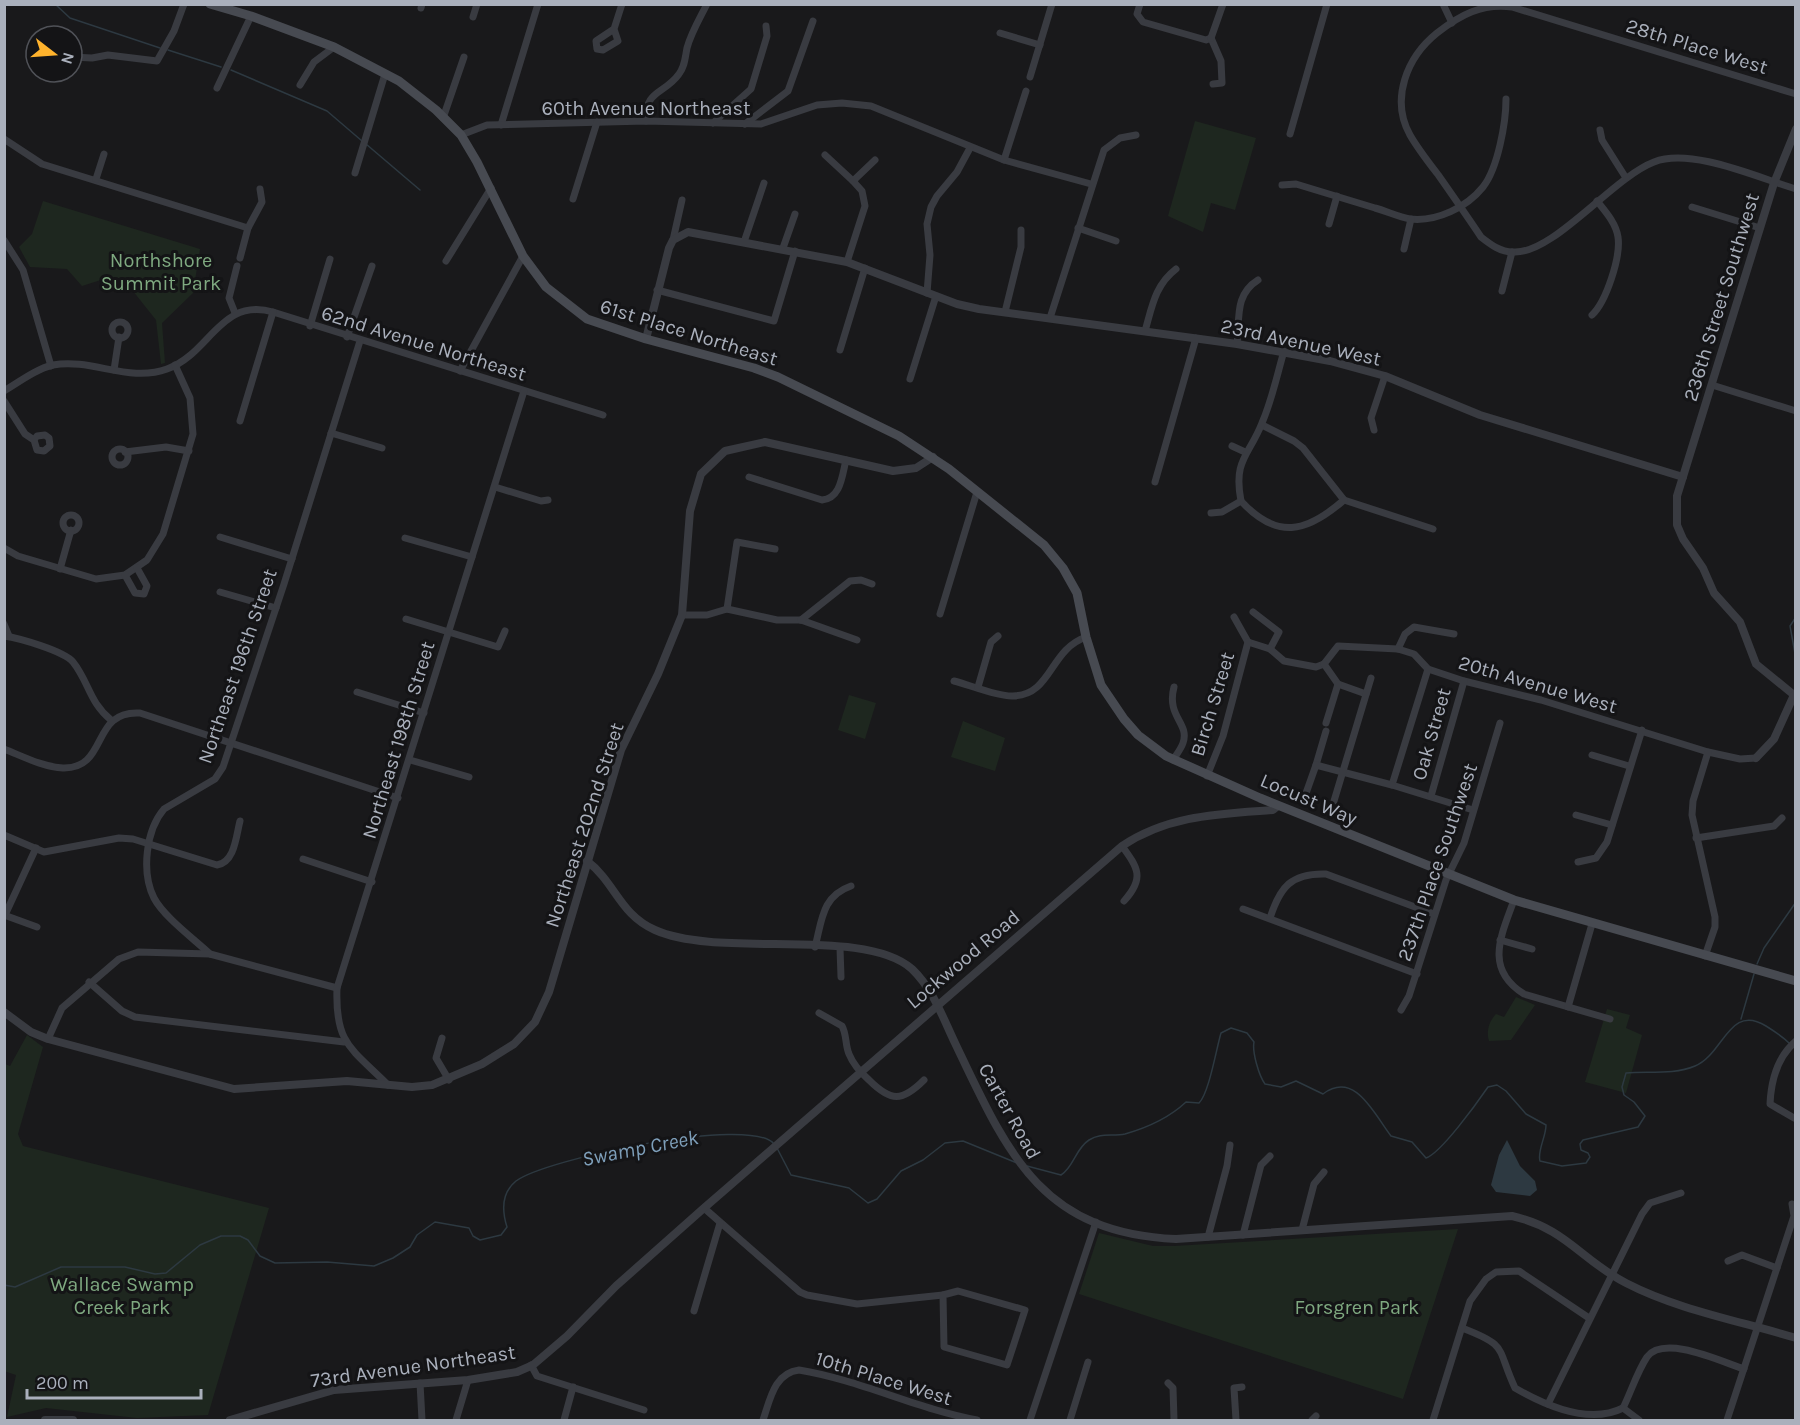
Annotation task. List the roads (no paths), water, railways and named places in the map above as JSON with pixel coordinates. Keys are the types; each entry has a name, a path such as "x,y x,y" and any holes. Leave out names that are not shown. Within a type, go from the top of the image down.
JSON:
{"main road":[{"name":"61st Place Northeast","path":"210,4 251,16 333,47 399,81 461,135 491,188 523,256 546,287 587,319 646,339 754,368 890,432 949,468"},
{"name":"Locust Way","path":"949,468 1044,545 1063,568 1077,593 1086,637 1101,685 1118,712 1138,735 1173,760 1278,806 1514,900 1796,981"}],"street":[{"path":"84,58 108,55 157,61 177,26 184,4"},
{"path":"473,17 477,4"},
{"path":"501,125 538,4"},
{"path":"614,29 622,4"},
{"path":"646,122 646,110 651,98 673,82 685,65 690,39 707,4"},
{"path":"1030,78 1052,4"},
{"path":"1140,4 1137,14 1143,22 1206,40 1211,38"},
{"path":"1213,84 1222,83 1221,61 1211,38 1223,4"},
{"path":"1290,134 1328,4"},
{"path":"1443,4 1452,22"},
{"name":"28th Place West","path":"1512,252 1494,247 1481,237 1409,134 1401,110 1402,88 1416,54 1452,22 1484,7 1512,7 1796,94"},
{"path":"217,88 251,16"},
{"path":"745,124 788,91 813,21"},
{"path":"713,123 751,88 767,36 766,26"},
{"path":"1000,33 1040,45"},
{"path":"300,84 314,62 333,47"},
{"path":"443,118 464,57"},
{"path":"355,173 385,74"},
{"path":"1004,160 1026,91"},
{"path":"1282,185 1296,184 1411,219 1433,218 1460,206 1483,186 1493,168 1508,111 1506,99"},
{"name":"60th Avenue Northeast","path":"461,135 476,128 501,125 597,122 760,124 817,105 842,103 871,106 970,148 1004,160 1091,184"},
{"path":"573,199 597,122"},
{"name":"236th Street Southwest","path":"1795,694 1756,664 1740,621 1720,603 1703,568 1683,539 1677,525 1676,509 1683,477 1774,183 1796,129"},
{"path":"1600,130 1602,140 1626,178"},
{"path":"1050,318 1091,184 1104,150 1119,138 1136,135"},
{"path":"4,139 42,164 248,228"},
{"path":"927,293 930,255 927,224 931,207 957,172 970,148"},
{"path":"96,179 104,154"},
{"path":"825,155 862,191 865,206 847,262"},
{"path":"1502,291 1512,252 1540,246 1626,178 1654,161 1682,158 1704,161 1796,189"},
{"path":"853,182 874,160"},
{"path":"744,242 764,183"},
{"path":"446,261 491,188"},
{"path":"240,258 248,228 260,209 262,202 260,189"},
{"path":"1329,224 1337,196"},
{"path":"646,339 682,200"},
{"path":"1592,315 1601,306 1618,252 1618,236 1610,218 1597,201"},
{"path":"1692,207 1760,228"},
{"path":"783,248 795,214"},
{"path":"1404,249 1411,219"},
{"path":"1078,228 1116,241"},
{"path":"1005,312 1021,247 1022,231"},
{"name":"23rd Avenue West","path":"673,240 688,232 783,248 847,262 968,307 1284,351 1384,376 1479,415 1683,477"},
{"path":"4,240 23,270 51,366"},
{"path":"657,290 774,321 795,251"},
{"path":"460,371 523,256"},
{"path":"310,326 330,259"},
{"path":"4,391 51,366 77,363 147,374 175,365 197,351 235,313 229,298 237,266"},
{"path":"347,337 372,266"},
{"path":"840,350 865,267"},
{"path":"1145,331 1156,293 1162,282 1176,269"},
{"path":"1237,344 1239,306 1244,292 1258,280"},
{"path":"910,379 936,296"},
{"name":"62nd Avenue Northeast","path":"235,313 248,309 273,312 310,326 603,415"},
{"path":"240,422 273,312"},
{"path":"114,370 119,337"},
{"path":"1155,482 1196,338"},
{"name":"Northeast 196th Street","path":"210,954 154,898 147,860 149,843 164,809 215,779 223,767 233,743 360,341"},
{"path":"1284,351 1262,425 1245,452 1239,473 1241,501 1257,518 1269,524 1294,527 1324,518 1344,500"},
{"path":"4,548 18,556 96,579 125,575 137,568 153,553 163,534 193,434 192,407 186,387 175,365"},
{"path":"1374,430 1371,418 1384,376"},
{"path":"1712,385 1796,411"},
{"name":"Northeast 198th Street","path":"344,1042 336,1008 337,988 525,391"},
{"path":"4,400 25,435 34,440"},
{"path":"1262,425 1303,448 1344,500 1433,529"},
{"path":"331,433 382,448"},
{"name":"Northeast 202nd Street","path":"4,1012 31,1032 48,1039 234,1089 347,1081 412,1087 432,1085 449,1080 514,1044 535,1022 553,980 621,750 662,666 682,615 690,511 700,474 725,451 765,442 846,460"},
{"path":"1232,446 1245,452"},
{"path":"125,452 170,447 189,451"},
{"path":"749,477 822,500 829,499 837,493 846,460 905,472 933,457"},
{"path":"495,487 541,501 548,500"},
{"path":"940,614 977,492"},
{"path":"1211,513 1222,512 1241,501"},
{"path":"60,569 71,530"},
{"path":"219,537 291,559"},
{"path":"405,538 472,557"},
{"path":"727,609 737,542 775,549"},
{"path":"125,575 135,593 144,594 147,586 137,568"},
{"path":"801,620 850,581 861,580 872,584"},
{"path":"220,592 276,608"},
{"path":"682,615 707,615 727,609 777,620 801,620 857,640"},
{"path":"1253,612 1279,632 1270,649"},
{"path":"1234,616 1248,642 1270,649 1284,661 1316,667 1324,664 1338,684 1366,694"},
{"path":"406,619 498,647 505,631"},
{"path":"4,624 7,636 70,658 93,702 111,720"},
{"path":"1398,649 1406,634 1414,627 1454,634"},
{"path":"978,687 991,642 998,636"},
{"path":"954,681 1012,696 1030,692 1044,681 1064,649 1074,641 1086,637"},
{"name":"Birch Street","path":"1207,776 1227,725 1248,642"},
{"name":"20th Avenue West","path":"1324,664 1338,646 1398,649 1414,654 1428,669 1464,681 1541,700 1708,752 1740,759 1756,758"},
{"path":"1392,785 1428,669"},
{"path":"1334,801 1371,678"},
{"name":"Oak Street","path":"1431,796 1464,681"},
{"path":"1305,796 1338,684"},
{"path":"1173,687 1172,711 1184,727 1184,742 1173,760"},
{"path":"357,692 424,713"},
{"path":"1756,758 1774,739 1795,694"},
{"path":"4,749 48,766 67,768 81,765 93,754 111,720 124,714 141,713 398,798"},
{"name":"237th Place Southwest","path":"1401,1010 1417,974 1448,875 1464,843 1500,723"},
{"path":"1578,862 1596,858 1602,851 1641,730"},
{"path":"1705,956 1715,927 1715,917 1696,838 1693,801 1708,752"},
{"path":"1592,755 1629,766"},
{"path":"410,760 469,777"},
{"path":"1316,765 1431,796 1473,810"},
{"name":"Lockwood Road","path":"704,1208 859,1071 1122,846 1138,835 1171,822 1212,814 1273,810 1278,806"},
{"path":"1576,815 1612,825"},
{"path":"1696,838 1773,826 1782,818"},
{"path":"4,835 44,852 119,838 149,843 209,865 224,864 230,857 240,821"},
{"path":"1122,846 1137,868 1138,875 1133,892 1124,901"},
{"path":"36,848 5,915 37,927"},
{"path":"303,859 372,882"},
{"name":"Carter Road","path":"587,861 604,876 623,908 638,921 655,930 691,940 815,946 878,952 903,962 929,989 1009,1149 1028,1176 1065,1208 1096,1222 1156,1238 1243,1235 1512,1216 1530,1220 1558,1234 1612,1275 1653,1295 1796,1338"},
{"path":"1270,918 1276,898 1285,886 1306,875 1326,874 1434,914"},
{"path":"815,946 828,902 833,895 851,886"},
{"path":"1514,900 1498,951 1503,975 1512,986 1524,994 1610,1019"},
{"path":"1243,909 1417,974"},
{"path":"1568,1007 1592,924"},
{"path":"1500,940 1532,950"},
{"path":"840,948 841,977"},
{"path":"48,1039 62,1008 89,982 119,959 138,952 210,954 337,988"},
{"path":"89,982 122,1011 135,1017 344,1042 387,1084"},
{"path":"819,1013 842,1026 848,1052 859,1071 883,1094 889,1096 913,1092 924,1080"},
{"path":"442,1038 436,1058 449,1080"},
{"path":"1794,1118 1770,1104 1771,1090 1785,1050 1795,1041"},
{"path":"1208,1237 1227,1166 1230,1145"},
{"path":"1243,1235 1261,1165 1270,1156"},
{"path":"1302,1230 1314,1184 1324,1172"},
{"path":"1548,1404 1589,1318 1650,1203 1682,1193"},
{"path":"1727,1420 1794,1216 1792,1203"},
{"path":"704,1208 800,1292 817,1298 864,1304 944,1295 958,1291 1025,1310 1007,1365 944,1347 944,1295"},
{"name":"73rd Avenue Northeast","path":"231,1420 334,1390 468,1380 517,1371 531,1365 545,1355 616,1286 704,1208"},
{"path":"694,1311 720,1222"},
{"path":"1030,1420 1096,1222"},
{"path":"1728,1261 1742,1255 1777,1268"},
{"path":"1433,1420 1470,1301 1478,1286 1496,1272 1519,1271 1529,1275 1589,1318"},
{"path":"1462,1328 1489,1338 1505,1358 1515,1388 1548,1404 1586,1418 1602,1418 1623,1408 1647,1357 1654,1351 1665,1347 1677,1348 1744,1369"},
{"path":"1070,1420 1088,1362"},
{"name":"73rd Avenue Northeast","path":"531,1365 537,1376 644,1410"},
{"name":"10th Place West","path":"763,1420 776,1385 782,1377 792,1371 807,1371 908,1399 944,1414 977,1420"},
{"path":"456,1420 468,1380"},
{"path":"420,1383 422,1420"},
{"path":"1168,1383 1173,1388 1174,1420"},
{"path":"564,1420 573,1387"},
{"path":"1236,1420 1234,1388 1242,1387"},
{"path":"1623,1408 1639,1420"},
{"path":"45,1420 73,1420"}],"waterway":[{"path":"55,4 70,18 160,48"},
{"path":"168,50 221,67"},
{"path":"231,70 327,111 362,141"},
{"path":"366,144 420,190"},
{"path":"1796,617 1790,626 1796,659"},
{"path":"1757,964 1764,948 1796,902"},
{"path":"1741,1019 1754,974"},
{"name":"Swamp Creek","path":"1027,1166 1061,1175 1089,1140 1102,1135 1133,1132 1165,1117 1186,1102 1199,1103 1209,1081 1221,1033 1231,1028 1247,1033 1254,1042 1256,1064 1265,1084 1281,1087 1296,1081 1323,1094 1334,1088 1345,1087 1354,1091 1363,1098 1391,1136 1412,1142 1426,1158 1449,1138 1488,1087 1497,1085 1506,1091 1526,1114 1546,1125 1540,1161 1562,1166 1586,1163 1590,1157 1588,1153 1581,1150 1580,1144 1583,1140 1638,1127 1645,1116 1634,1102 1624,1095 1622,1087 1626,1073 1670,1072 1695,1066 1705,1060 1735,1025 1743,1021 1754,1021 1766,1026 1789,1043"},
{"name":"Swamp Creek","path":"4,1285 15,1287 61,1267 125,1267 155,1274 166,1273 200,1245 221,1236 240,1236 248,1240 260,1256 275,1263 327,1262 374,1266 410,1247 417,1235 435,1222 469,1228 473,1236 480,1240 501,1235 507,1227 504,1202 511,1186 534,1172 565,1162 647,1143 690,1137 728,1134 758,1136 774,1144"},
{"name":"Swamp Creek","path":"777,1148 791,1175 849,1188 868,1203 877,1199 901,1171 923,1160 945,1143 963,1141 1017,1163"}],"park label":[{"name":"Northshore Summit Park","path":"161,272"},
{"name":"Wallace Swamp Creek Park","path":"122,1296"},
{"name":"Forsgren Park","path":"1357,1307"}]}
